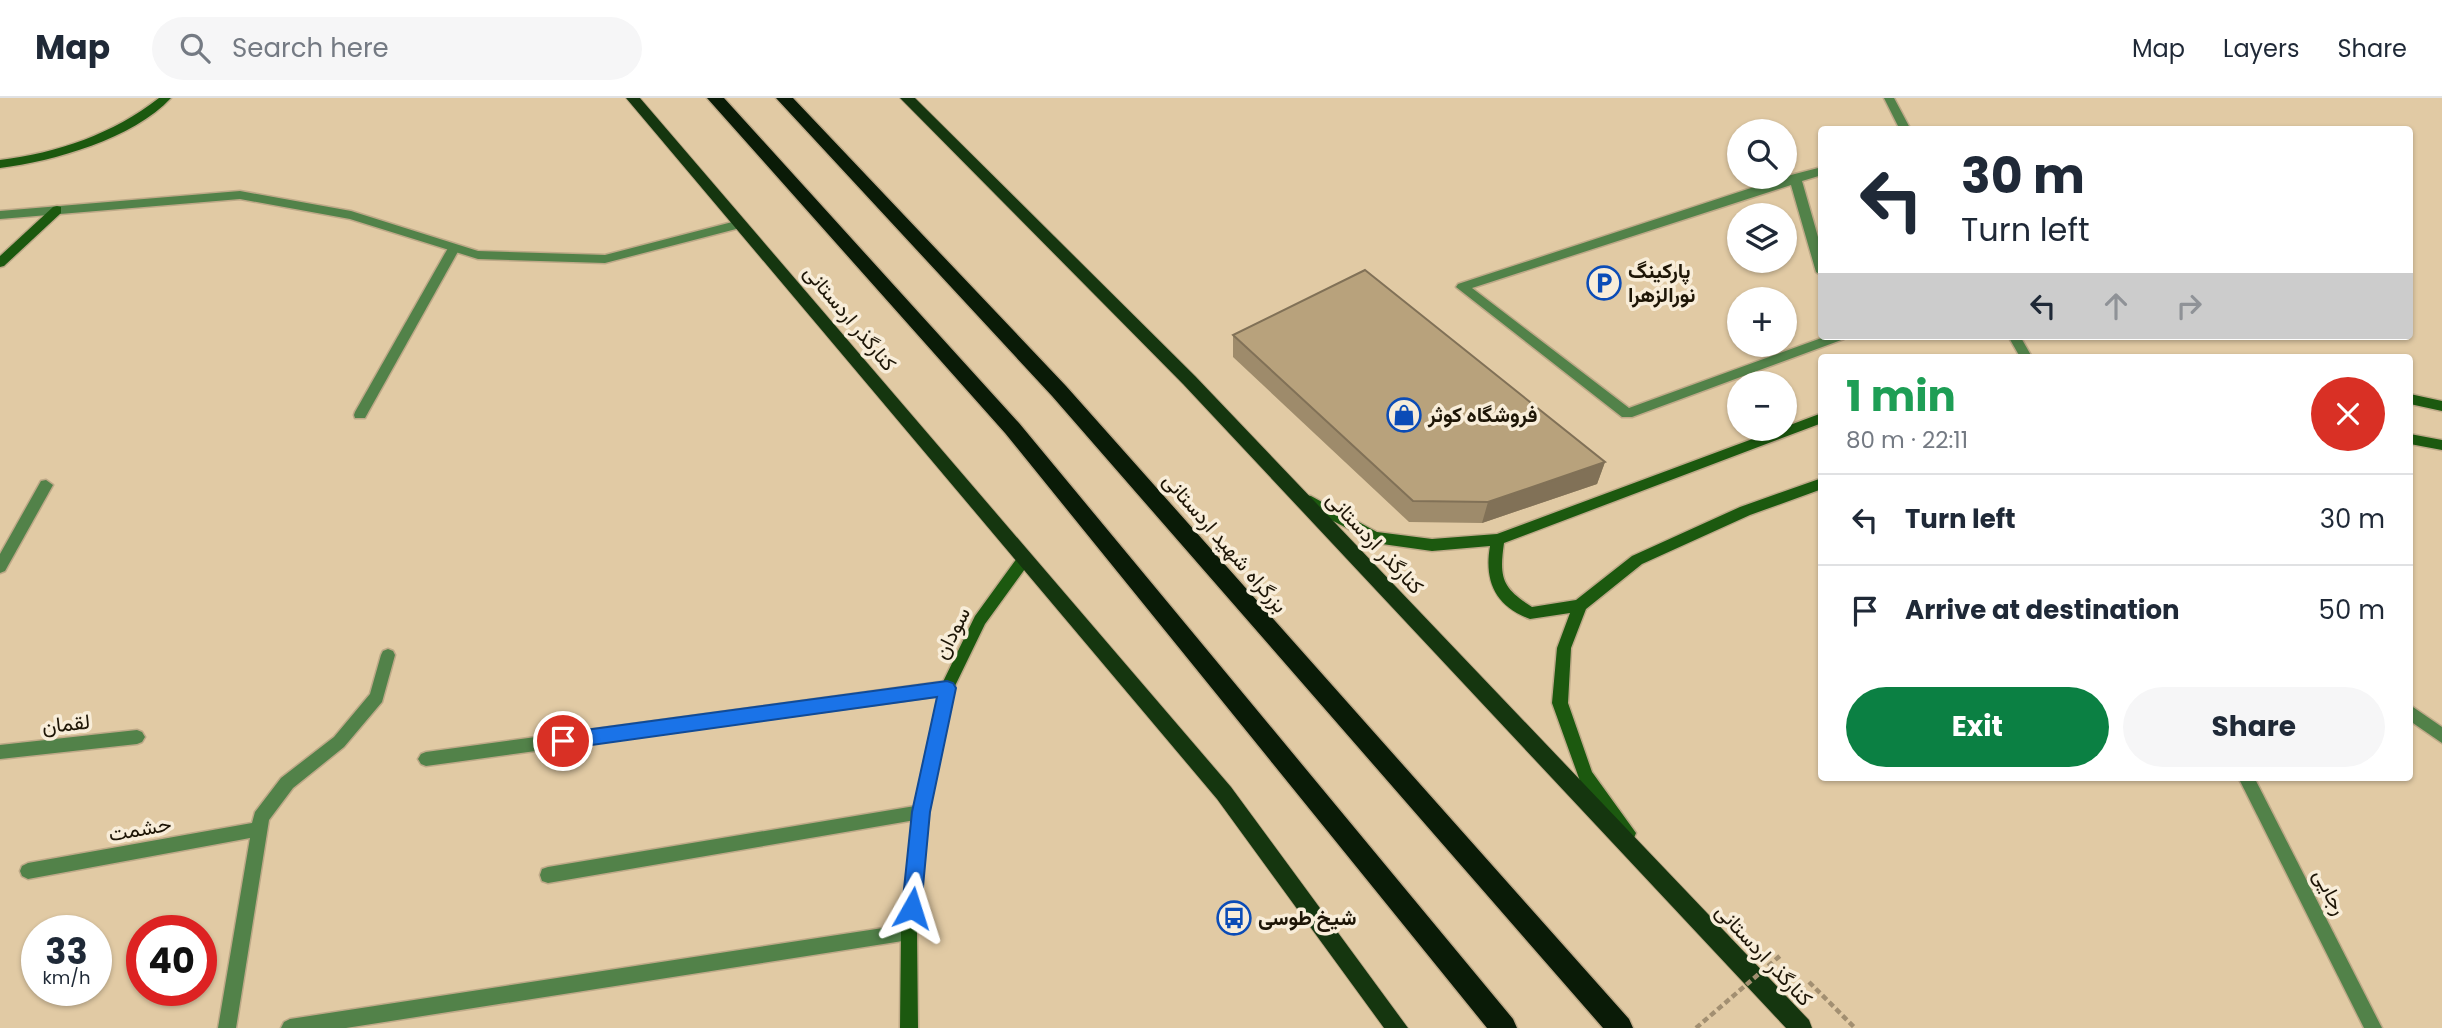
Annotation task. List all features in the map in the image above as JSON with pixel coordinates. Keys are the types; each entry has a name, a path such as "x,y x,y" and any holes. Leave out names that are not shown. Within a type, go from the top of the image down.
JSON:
{"highway":[{"path":"715,98 1012,428 1504,1028"},
{"name":"بزرگراه شهید اردستانی","path":"784,98 1059,391 1620,1028"}],"main road":[{"path":"0,164 62,150 115,130 166,98"},
{"name":"کنارگذر اردستانی","path":"633,98 1224,793 1397,1028"},
{"name":"کنارگذر اردستانی","path":"907,98 1189,380 1801,1028"},
{"path":"0,263 57,210"},
{"path":"2413,400 2442,406"},
{"path":"1301,497 1375,537 1432,545 1498,540 1818,420"},
{"path":"2413,440 2442,445"},
{"path":"1498,540 1493,570 1504,597 1530,613 1580,605 1637,560 1745,510 1818,484"},
{"name":"سودان","path":"909,1028 909,932 921,812 947,688 980,620 1025,558"},
{"path":"1580,605 1564,648 1560,702 1586,776 1662,879"}],"street":[{"path":"1889,98 1904,126"},
{"path":"1797,177 1818,172"},
{"path":"1797,185 1818,258"},
{"path":"1761,189 1462,287 1627,414 1829,340"},
{"path":"0,215 240,195 351,215 478,255 605,259 740,223"},
{"path":"360,415 454,248"},
{"path":"0,567 46,485"},
{"path":"228,1028 261,817 287,783 339,742 377,697 388,655"},
{"path":"426,760 947,688"},
{"path":"2413,714 2442,736"},
{"name":"لقمان","path":"0,752 137,737"},
{"name":"رجایی","path":"2248,781 2373,1028"},
{"path":"548,875 921,812"},
{"name":"حشمت","path":"28,871 259,829"},
{"path":"290,1028 909,932"}],"path":[{"path":"1696,1028 1782,954 1791,964"},
{"path":"1800,973 1855,1028"}],"building":[{"name":"فروشگاه کوثر","path":"1365,270 1605,462 1488,502 1413,501 1233,335"}],"place":[{"name":"پارکینگ نورالزهرا","path":"1604,283"},
{"name":"فروشگاه کوثر","path":"1404,415"},
{"name":"شیخ طوسی","path":"1234,918"}],"route":[{"path":"563,741 947,688 921,812 912,908"}]}
